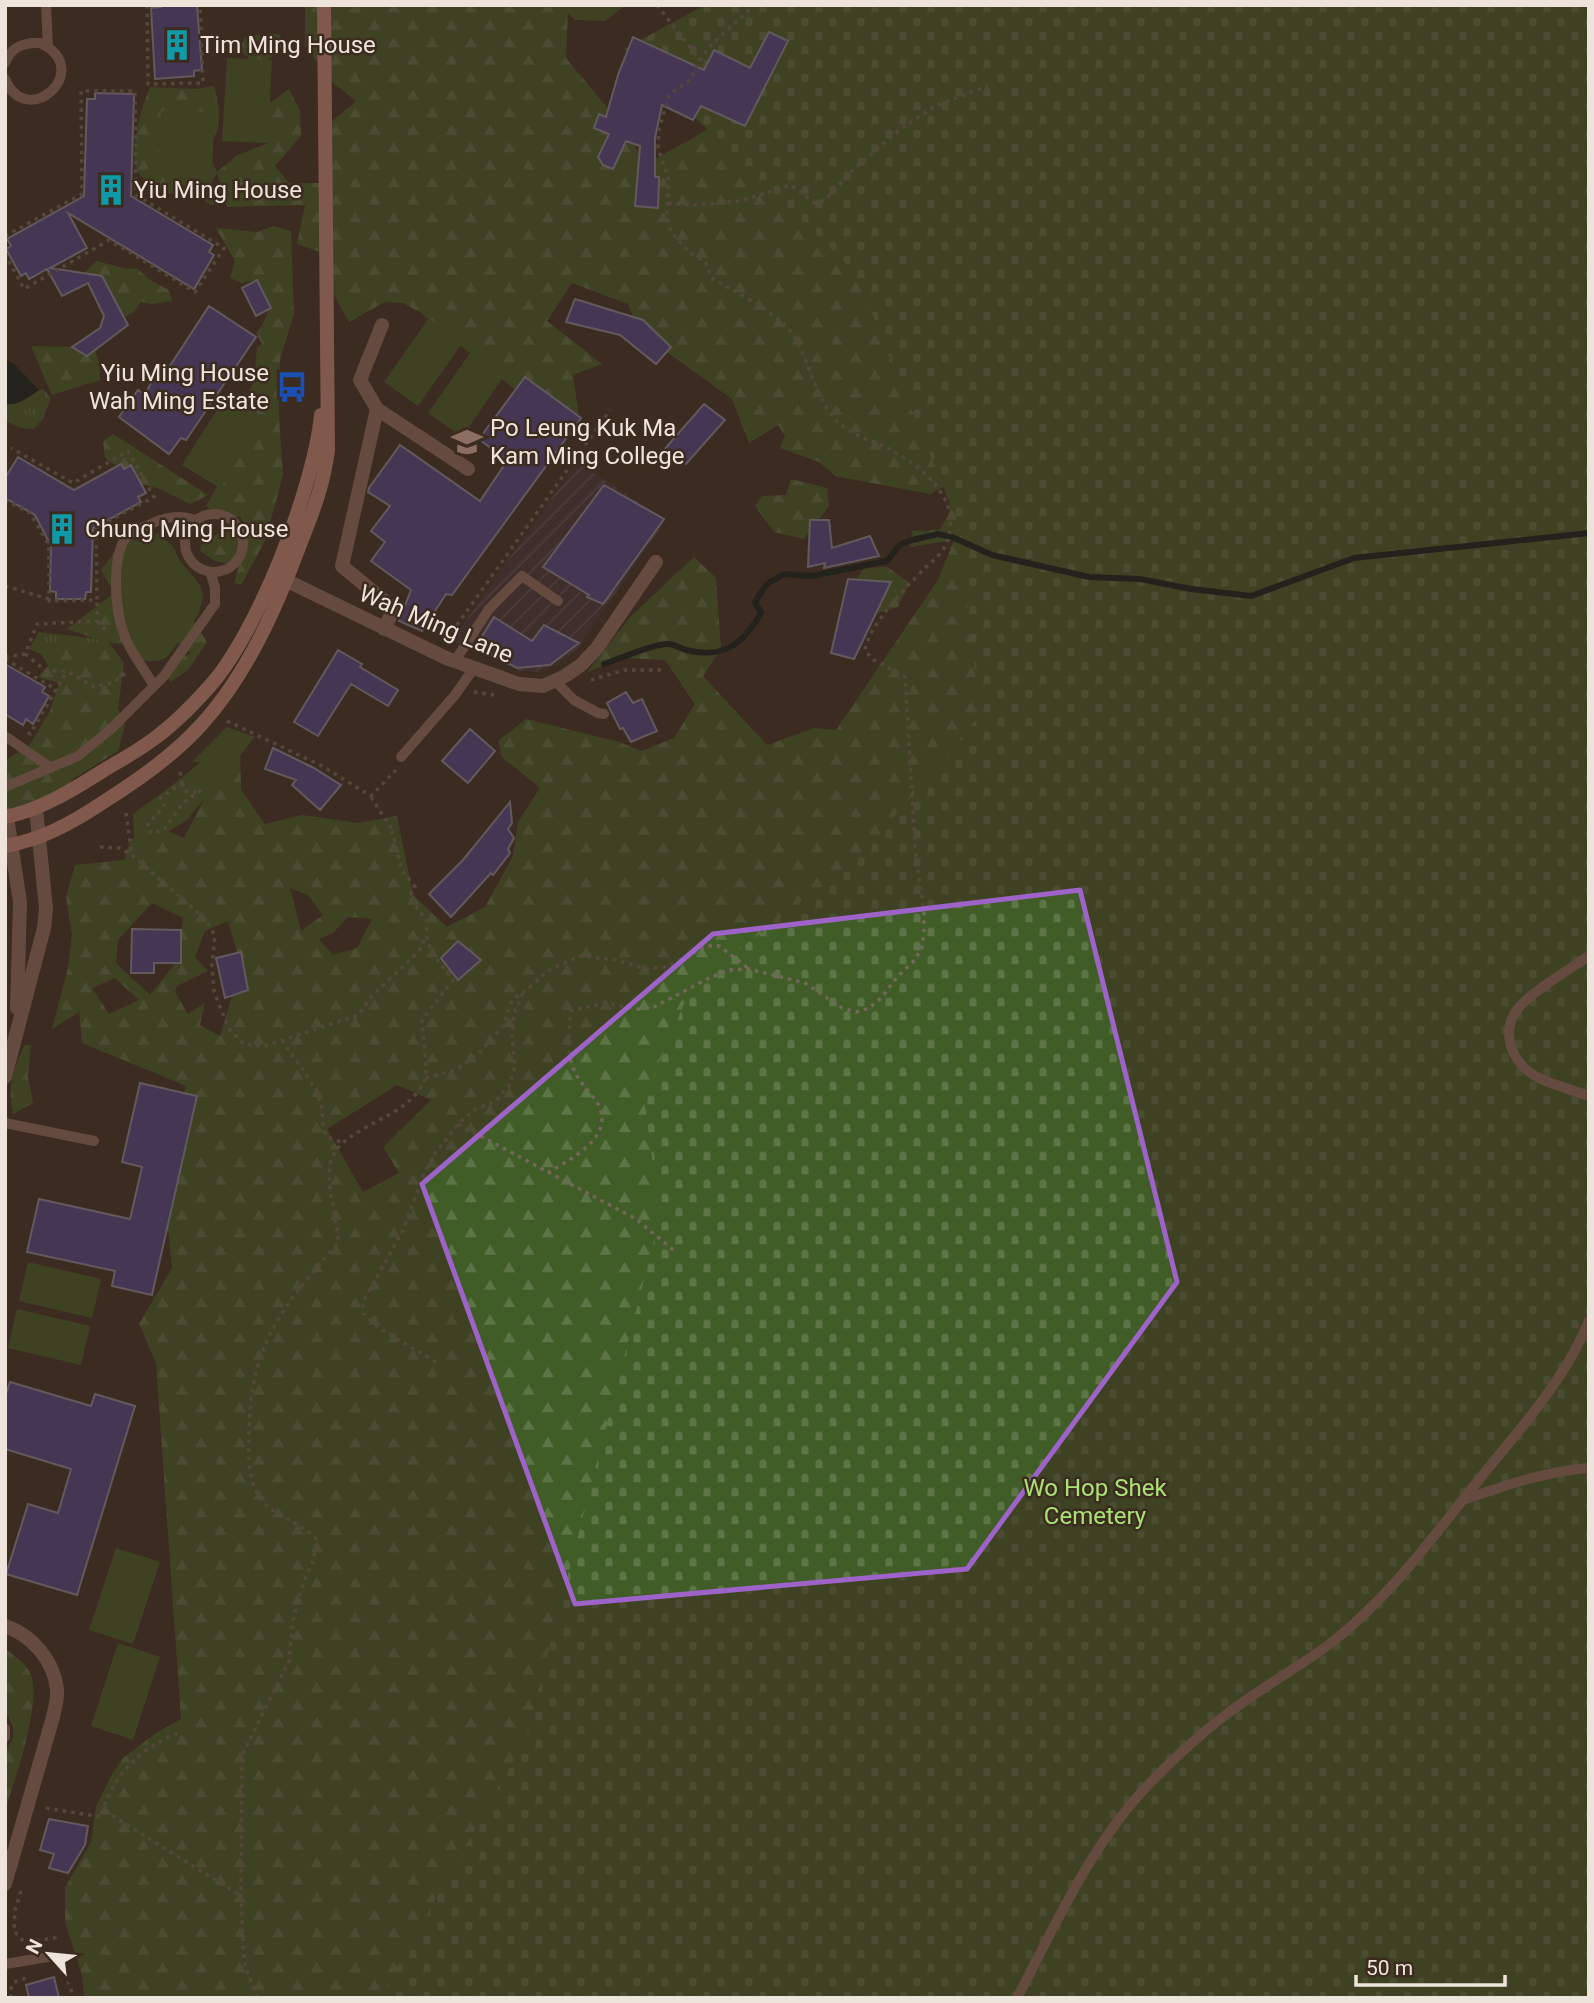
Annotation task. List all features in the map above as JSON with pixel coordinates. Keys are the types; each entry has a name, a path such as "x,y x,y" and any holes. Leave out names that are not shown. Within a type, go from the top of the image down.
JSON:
{"street":[{"path":"9,846 40,838 87,813 161,763 201,724 231,686 257,643 280,578 311,473 320,427 328,347 324,5"},
{"path":"382,325 360,380 377,409 468,469"},
{"path":"377,409 342,566 394,609 384,629"},
{"name":"Wah Ming Lane","path":"280,578 455,661 519,684 543,686 581,665 597,648 656,562"},
{"path":"15,1041 20,902 6,817 36,808 94,777 156,738 211,685 228,663 280,578"},
{"path":"5,1077 44,928 46,909 36,808"},
{"path":"5,1626 20,1632 40,1650 54,1676 57,1690 53,1717 6,1876"}],"lane":[{"path":"46,5 48,47"},
{"path":"5,63 12,51 20,45 40,43 48,47 59,61 61,69 60,78 51,93 34,100 24,98 9,87 5,79"},
{"path":"207,514 227,516 234,521 243,537 243,547 235,563 228,569 210,572 200,569 187,554 186,534 196,521 207,514"},
{"path":"155,686 124,635 117,597 118,553 129,534 156,521 175,517 192,518 196,521"},
{"path":"5,787 78,756 111,729 155,686 215,604 215,587 210,572"},
{"path":"455,661 489,609 522,576 558,601"},
{"path":"399,763 474,668"},
{"path":"555,681 574,700 604,714"},
{"path":"5,736 51,768"},
{"path":"1589,957 1521,1004 1511,1021 1508,1034 1511,1050 1536,1076 1589,1096"},
{"path":"5,1123 94,1141"},
{"path":"1017,1998 1073,1892 1111,1832 1149,1783 1193,1742 1250,1697 1303,1663 1341,1634 1413,1563 1551,1390 1580,1344 1589,1321"},
{"path":"1462,1500 1567,1469 1589,1468"},
{"path":"5,1728 5,1737"},
{"path":"5,1964 56,1954"}],"path":[{"path":"147,5 148,84 203,83 200,5"},
{"path":"657,5 700,60"},
{"path":"548,1173 596,1138 601,1123 599,1107 574,1072 568,1038 570,1011 604,1003 639,1009 654,1007 709,978 729,971 749,969 805,983 842,1008 856,1012 869,1008 882,997 897,976 915,960 922,947 924,911 916,859 905,677 872,659 865,650 870,635 885,615 926,567 942,555 950,531 951,516 942,492 914,466 890,450 840,425 829,411 793,334 753,302 711,278 706,263 689,253 671,232 669,180 658,148 659,129 669,95 690,80 700,60 712,45 755,5"},
{"path":"668,203 694,205 740,201 791,185 815,202 825,200 852,171 899,130 935,106 988,86"},
{"path":"5,236 82,194 81,91 135,91 136,195 224,248 195,292 109,240 24,289 5,254"},
{"path":"447,639 610,410"},
{"path":"11,448 73,484 128,451 154,497 96,528 97,621 113,638"},
{"path":"5,500 30,513 49,545 49,598"},
{"path":"5,586 49,598 49,601 97,600"},
{"path":"25,654 37,624 97,621"},
{"path":"5,658 25,654"},
{"path":"25,654 46,671 67,671 94,687 114,682 130,669"},
{"path":"5,658 57,690"},
{"path":"22,729 30,734 67,671"},
{"path":"225,720 322,766 371,796 392,829 402,870 415,887 409,897 427,921 428,948 453,980 422,1020 426,1078 410,1101 342,1142 332,1156 328,1172 338,1242 285,1307 261,1352 249,1405 248,1443 252,1479 258,1495 268,1508 308,1529 317,1540 313,1561 304,1581 293,1620 289,1661 242,1755 241,1896 244,1962 257,1998"},
{"path":"371,796 399,763"},
{"path":"155,790 164,805 162,811 149,822 147,828 150,832 164,830 183,803 201,790 193,793 185,791 180,772"},
{"path":"160,798 182,783"},
{"path":"126,813 132,855"},
{"path":"100,847 119,848 132,855 204,918 215,935 212,965 214,992 229,1029 244,1044 265,1046 358,1015 372,996 419,951 426,936"},
{"path":"426,1078 456,1070 480,1052 503,1026 512,1000 547,971 580,956 616,960 647,969 665,967 707,946 719,946 749,969"},
{"path":"436,1363 379,1328 363,1314 363,1302 404,1230 425,1171 436,1152 458,1124 474,1110 496,1101 510,1084 514,1074 514,1013 524,991"},
{"path":"282,1040 320,1100 324,1131 328,1137 342,1142"},
{"path":"458,1124 636,1219 677,1252"},
{"path":"46,1808 101,1817 110,1789 134,1760 166,1737 181,1732"},
{"path":"105,1811 241,1896"},
{"path":"23,1885 15,1910 14,1931 24,1942 55,1938 56,1954 74,1998"},
{"path":"11,1998 13,1982 34,1976"}],"highlighted area":[{"path":"1080,890 1177,1282 967,1569 575,1604 422,1184 713,934"}],"shaded area":[{"path":"5,359 14,364 39,390 19,402 5,404"},
{"path":"577,462 666,520 578,648 558,664 538,672 519,671 470,646 452,640"}],"green space":[{"path":"305,5 579,5 568,13 566,58 619,122 646,164 738,113 1112,369 519,1998 84,1998 82,1975 65,1922 65,1888 91,1842 96,1807 112,1774 123,1758 156,1733 181,1719 156,1363 139,1324 172,1268 163,1181 186,1086 82,1043 79,1012 52,1029 68,968 72,935 66,897 75,865 124,860 131,839 162,829 184,838 224,761 192,762 227,727 240,737 241,790 265,824 302,815 358,823 397,816 413,895 447,927 485,907 513,856 518,822 540,788 502,757 498,741 526,719 619,742 642,751 674,738 695,704 665,660 625,658 587,672 631,616 694,557 716,578 721,649 703,676 767,745 814,728 836,730 938,580 954,540 910,547 912,531 939,530 948,516 956,481 930,494 835,476 819,462 780,448 785,436 778,425 749,443 732,399 657,345 637,327 628,304 572,283 547,321 602,364 573,375 580,424 514,389 421,313 403,303 385,302 349,322 328,284 326,254 297,244 305,205 227,207 217,173 210,184 213,197 221,204 210,205 200,196 197,183 213,164 217,172 236,156 268,143 259,111 289,89 300,111 301,136 275,166 289,183 328,183 325,127 356,101 332,82 305,46","holes":["290,888 308,895 323,915 301,931","152,903 183,918 178,960 150,995 116,963 118,940","348,917 372,919 357,948 333,955 319,939 333,933","228,921 241,966 220,1036 200,1025 205,1003 188,1014 175,992 177,986 208,971 195,957 205,931","115,978 139,1000 109,1014 92,988","397,1085 431,1100 383,1147 399,1173 363,1192 327,1129"]},
{"path":"560,5 626,5 605,21 575,20"},
{"name":"Wo Hop Shek Cemetery","path":"705,5 1589,5 1589,1998 380,1998 526,1738 660,1217 644,1098 692,985 857,860 980,715 958,523 855,272 624,49"},
{"path":"271,33 280,35 284,44 261,68 239,50 245,37"},
{"path":"227,58 272,60 268,143 222,141"},
{"path":"214,86 219,116 214,137 179,175 179,190 169,194 156,188 144,180 135,164 135,142 150,87 196,89"},
{"path":"161,111 214,112 212,189 186,191 158,159"},
{"path":"273,226 291,231 294,314 280,359 279,417 283,475 265,541 241,585 234,583 239,566 215,561 200,551 202,540 244,523 240,516 224,520 206,506 233,458 251,417 247,395 254,381 257,348 262,344 256,333 265,319 268,307 257,280 242,283 230,278 235,261 216,228 257,232"},
{"path":"96,261 138,269 150,280 169,290 172,301 153,304 141,302 134,312 123,318 84,273"},
{"path":"429,318 463,342 418,406 384,382"},
{"path":"31,346 72,347 87,356 95,350 100,380 52,395"},
{"path":"473,349 506,373 462,437 428,413"},
{"path":"43,389 51,398 43,419 33,429 21,428 6,421 5,404"},
{"path":"227,394 265,418 220,488 182,465"},
{"path":"113,434 208,495 190,504 160,489 141,484 105,458 103,442"},
{"path":"791,479 827,488 829,506 804,539 774,532 755,506 762,496 786,495"},
{"path":"157,533 172,545 180,561 200,585 203,595 199,613 167,657 158,661 142,661 133,654 112,609 114,555"},
{"path":"125,538 176,550 160,592 199,600 194,622 207,642 188,670 170,682 166,665 191,653 176,641 159,646 109,643 124,663 118,709 125,725 118,751 73,779 52,807 5,824 5,761 30,744 50,711 59,683 38,677 58,655 77,642 105,642 67,629 114,593 101,570"},
{"path":"887,567 910,583 898,607 858,619 858,577 864,568"},
{"path":"39,632 107,640 114,676 48,665 41,654 29,649"},
{"path":"227,727 255,737 187,820 135,853 133,814 198,764 220,740"},
{"path":"25,1045 31,1045 28,1076 33,1103 13,1114 12,1078"},
{"path":"28,1262 101,1279 92,1318 19,1301"},
{"path":"17,1309 90,1326 81,1365 8,1348"},
{"path":"116,1548 160,1562 133,1644 89,1630"},
{"path":"118,1643 160,1657 133,1740 91,1726"},
{"path":"5,1648 29,1671 33,1683 33,1700 21,1760 5,1811 5,1755 13,1737 13,1726 5,1710"}],"building":[{"name":"Tim Ming House","path":"161,5 197,5 202,70 194,71 194,76 155,79 151,8"},
{"path":"769,32 788,41 745,126 701,106 693,120 662,105 655,138 655,177 659,177 658,208 635,206 640,146 626,141 613,169 603,165 598,157 609,134 594,128 599,114 606,117 633,37 704,70 714,50 750,68"},
{"name":"Yiu Ming House","path":"95,93 134,94 131,196 213,245 209,252 214,255 194,289 68,213 87,248 50,268 102,276 128,325 87,356 72,347 100,328 104,316 88,283 62,296 47,269 29,279 26,273 21,276 6,249 11,246 7,239 84,196 87,99 95,99"},
{"path":"257,280 271,308 256,316 242,288"},
{"path":"575,299 643,320 671,347 656,364 620,335 566,322"},
{"path":"209,306 256,337 186,440 181,438 169,454 119,417 138,390 145,395 156,373 162,378"},
{"name":"Po Leung Kuk Ma Kam Ming College","path":"525,377 581,418 452,595 446,594 422,631 399,621 411,590 371,561 385,542 371,531 390,506 368,492 369,488 400,445 480,501 507,461 479,439"},
{"path":"704,404 725,420 686,464 663,451"},
{"name":"Chung Ming House","path":"18,457 74,490 121,464 124,469 131,465 146,493 138,497 141,502 93,528 91,592 86,592 85,599 56,599 56,592 50,591 51,546 35,515 5,498 5,478"},
{"path":"604,485 664,519 603,604 587,597 589,595 543,567"},
{"path":"810,520 829,520 832,548 870,536 879,556 824,568 825,563 808,567"},
{"path":"848,579 891,582 854,659 831,653"},
{"path":"494,617 532,641 544,625 579,643 550,665 517,668 476,646"},
{"path":"338,650 398,690 388,706 351,684 318,736 294,722"},
{"path":"5,664 45,687 42,692 49,696 33,724 26,719 23,725 5,714"},
{"path":"626,692 633,703 642,699 657,731 631,742 623,728 620,729 607,703"},
{"path":"470,729 495,751 468,783 442,761"},
{"path":"273,748 341,785 320,810 292,785 296,780 265,769"},
{"path":"510,802 512,823 508,829 514,838 508,849 510,853 493,875 491,873 451,917 429,894 463,860"},
{"path":"132,929 181,930 181,963 154,963 154,973 131,973"},
{"path":"458,941 481,960 458,980 441,958"},
{"path":"241,952 248,990 225,998 216,958"},
{"path":"140,1083 197,1096 152,1295 112,1286 115,1271 27,1252 39,1199 130,1219 142,1167 122,1162"},
{"path":"10,1382 91,1406 95,1394 135,1406 77,1595 6,1574 28,1504 58,1513 71,1469 5,1449 5,1397"},
{"path":"49,1819 88,1826 85,1845 68,1873 49,1868 54,1854 40,1850"},
{"path":"54,1977 59,1998 29,1998 26,1985"}],"waterway":[{"path":"604,664 666,644 699,653 722,651 740,641 747,633 761,613 755,602 767,584 784,574 812,576 887,561 899,546 908,541 938,534 952,537 992,555 1089,577 1140,579 1191,589 1251,596 1354,558 1589,533"}],"place":[{"name":"Tim Ming House","path":"177,45"},
{"name":"Yiu Ming House","path":"111,190"},
{"name":"Yiu Ming House Wah Ming Estate","path":"292,387"},
{"name":"Po Leung Kuk Ma Kam Ming College","path":"467,442"},
{"name":"Chung Ming House","path":"62,529"}]}
